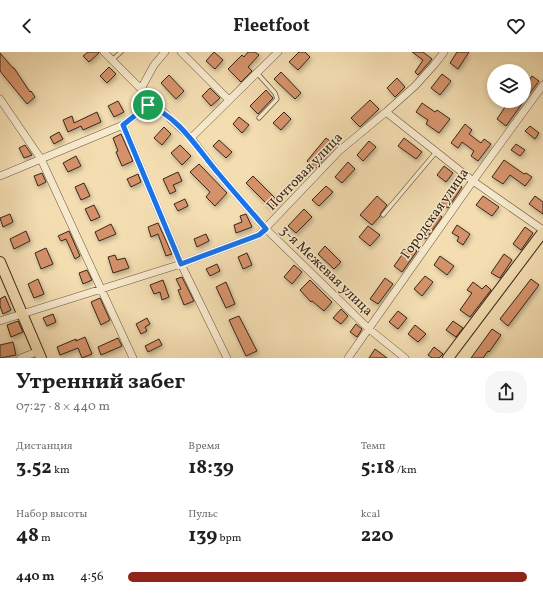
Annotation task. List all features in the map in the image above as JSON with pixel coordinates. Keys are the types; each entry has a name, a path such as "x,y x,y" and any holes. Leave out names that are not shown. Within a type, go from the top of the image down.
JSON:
{"main road":[{"path":"448,358 543,231"},
{"path":"0,262 40,355"}],"street":[{"path":"0,176 123,125 148,105 141,89 104,52"},
{"path":"141,89 154,65 165,52"},
{"path":"181,52 229,100"},
{"path":"191,138 278,52"},
{"name":"Почтовая улица","path":"0,321 181,264 259,235 339,151 415,86 444,52"},
{"name":"Городская улица","path":"348,358 473,180 543,85"},
{"path":"0,99 41,159 102,288 133,358"},
{"name":"3-я Межевая улица","path":"148,105 161,110 191,138 217,172 266,229 369,329 405,358"},
{"path":"386,112 436,152 543,231"},
{"path":"123,125 181,264 227,358"},
{"path":"21,358 40,355"}],"lane":[{"path":"112,60 121,52"},
{"path":"257,73 275,93 277,99 259,118"},
{"path":"383,215 436,152"}],"building":[{"path":"88,52 99,53 89,62 83,56"},
{"path":"214,52 223,60 215,69 206,61"},
{"path":"248,52 255,52 259,55 248,67 252,71 241,82 228,69 242,55 244,57"},
{"path":"299,52 305,52 310,57 298,70 289,62"},
{"path":"412,52 423,52 432,59 418,75 415,72 423,60"},
{"path":"457,52 469,52 458,69 450,63"},
{"path":"0,53 14,68 35,97 27,104 0,71"},
{"path":"109,67 116,74 107,83 100,76"},
{"path":"281,72 301,93 295,99 274,79"},
{"path":"442,74 451,81 440,95 431,88"},
{"path":"169,75 184,91 176,99 161,83"},
{"path":"532,76 539,81 531,92"},
{"path":"397,78 405,87 395,97 387,88"},
{"path":"210,88 220,98 211,106 202,96"},
{"path":"266,90 273,98 258,114 250,106"},
{"path":"370,100 379,109 360,127 351,118"},
{"path":"118,101 124,112 114,117 108,106"},
{"path":"422,103 435,112 437,110 450,119 439,133 426,124 428,120 416,112"},
{"path":"504,108 519,108 506,126 497,119"},
{"path":"97,112 101,122 83,130 81,126 68,132 63,120 72,116 74,123"},
{"path":"284,112 291,119 281,130 273,123"},
{"path":"239,117 249,125 242,133 233,124"},
{"path":"465,124 472,130 469,134 481,143 484,139 491,144 478,161 471,156 474,151 462,142 458,148 451,143"},
{"path":"530,126 539,133 535,139 525,131"},
{"path":"164,127 171,134 162,145 154,138"},
{"path":"59,132 63,139 54,144 50,137"},
{"path":"121,134 133,161 122,166 116,152 118,151 113,138"},
{"path":"326,138 336,146 316,168 307,161"},
{"path":"404,138 422,152 416,159 398,146"},
{"path":"219,140 232,152 226,158 213,146"},
{"path":"369,141 376,147 363,161 357,155"},
{"path":"516,144 525,150 520,156 511,150"},
{"path":"25,145 32,155 24,158 19,148"},
{"path":"180,145 191,156 182,165 171,153"},
{"path":"76,156 81,166 68,172 63,163"},
{"path":"504,160 524,174 526,173 532,177 525,186 510,175 503,184 492,177"},
{"path":"348,162 355,169 342,183 335,177"},
{"path":"199,164 227,193 215,206 206,197 210,192 190,172"},
{"path":"444,166 453,173 446,182 437,175"},
{"path":"178,172 182,181 173,185 176,191 170,194 163,179"},
{"path":"42,173 46,182 38,186 34,176"},
{"path":"138,174 141,182 131,187 127,179"},
{"path":"253,176 278,201 271,208 246,183"},
{"path":"84,183 90,196 81,200 75,187"},
{"path":"456,183 462,187 448,208 441,203"},
{"path":"326,186 333,192 319,206 312,200"},
{"path":"377,196 387,205 372,225 360,215"},
{"path":"483,196 499,207 492,216 476,205"},
{"path":"535,196 543,202 543,214 529,204"},
{"path":"185,199 188,206 178,211 174,204"},
{"path":"94,205 100,217 91,221 85,209"},
{"path":"304,209 312,217 296,233 288,226"},
{"path":"434,211 442,217 426,239 418,234"},
{"path":"10,214 13,222 3,227 0,218"},
{"path":"246,214 252,227 236,233 234,225 242,222 240,216"},
{"path":"158,223 172,254 166,256 158,234 151,237 148,227"},
{"path":"111,224 116,234 99,241 95,232"},
{"path":"457,225 470,234 463,245 457,241 459,237 452,233"},
{"path":"368,226 380,235 370,246 359,237"},
{"path":"525,227 533,233 521,250 513,244"},
{"path":"26,231 30,241 14,249 10,239"},
{"path":"69,231 80,256 75,259 66,239 61,241 58,236"},
{"path":"206,234 209,241 197,247 194,239"},
{"path":"409,245 417,251 402,272 394,266"},
{"path":"325,246 341,262 334,269 318,254"},
{"path":"46,248 53,264 41,269 35,253"},
{"path":"247,253 252,265 243,269 238,257"},
{"path":"504,254 512,260 500,278 491,273"},
{"path":"115,255 117,260 125,258 129,268 113,273 108,257"},
{"path":"440,256 454,266 447,275 434,265"},
{"path":"217,264 220,271 210,276 206,269"},
{"path":"294,265 302,272 292,284 284,277"},
{"path":"87,270 92,280 83,284 79,273"},
{"path":"425,276 433,282 422,296 414,289"},
{"path":"182,277 194,301 184,305 178,290 181,289 176,279"},
{"path":"385,278 393,284 378,304 370,299"},
{"path":"38,279 44,294 34,298 28,284"},
{"path":"531,279 539,285 508,326 500,319"},
{"path":"163,280 169,297 162,300 160,292 154,294 150,285"},
{"path":"310,280 332,302 324,311 312,301 311,302 300,290"},
{"path":"226,282 235,304 226,308 216,287"},
{"path":"473,282 482,289 486,285 491,290 470,317 460,310 472,293 467,290"},
{"path":"5,296 11,310 3,314 0,306 0,299"},
{"path":"100,298 110,320 101,325 91,302"},
{"path":"341,309 348,316 341,324 333,318"},
{"path":"398,311 407,318 398,329 389,322"},
{"path":"53,314 56,322 47,326 43,318"},
{"path":"239,316 257,351 246,356 229,320"},
{"path":"147,318 150,324 145,327 147,331 141,334 136,324"},
{"path":"18,321 23,332 11,337 7,325"},
{"path":"453,321 463,328 456,337 446,330"},
{"path":"356,324 362,329 357,337 350,332"},
{"path":"415,325 426,334 418,342 408,334"},
{"path":"492,329 501,335 489,352 488,351 483,358 471,358"},
{"path":"85,337 92,354 82,358 78,348 60,355 57,347"},
{"path":"118,338 122,346 101,355 98,347"},
{"path":"159,339 162,345 148,352 145,346"},
{"path":"13,342 16,355 0,358 0,345"},
{"path":"434,347 443,354 439,358 432,358 428,355"},
{"path":"375,349 387,358 369,358"}],"route":[{"path":"148,105 161,110 191,138 217,172 266,229 259,235 181,264 123,125 148,105"}]}
